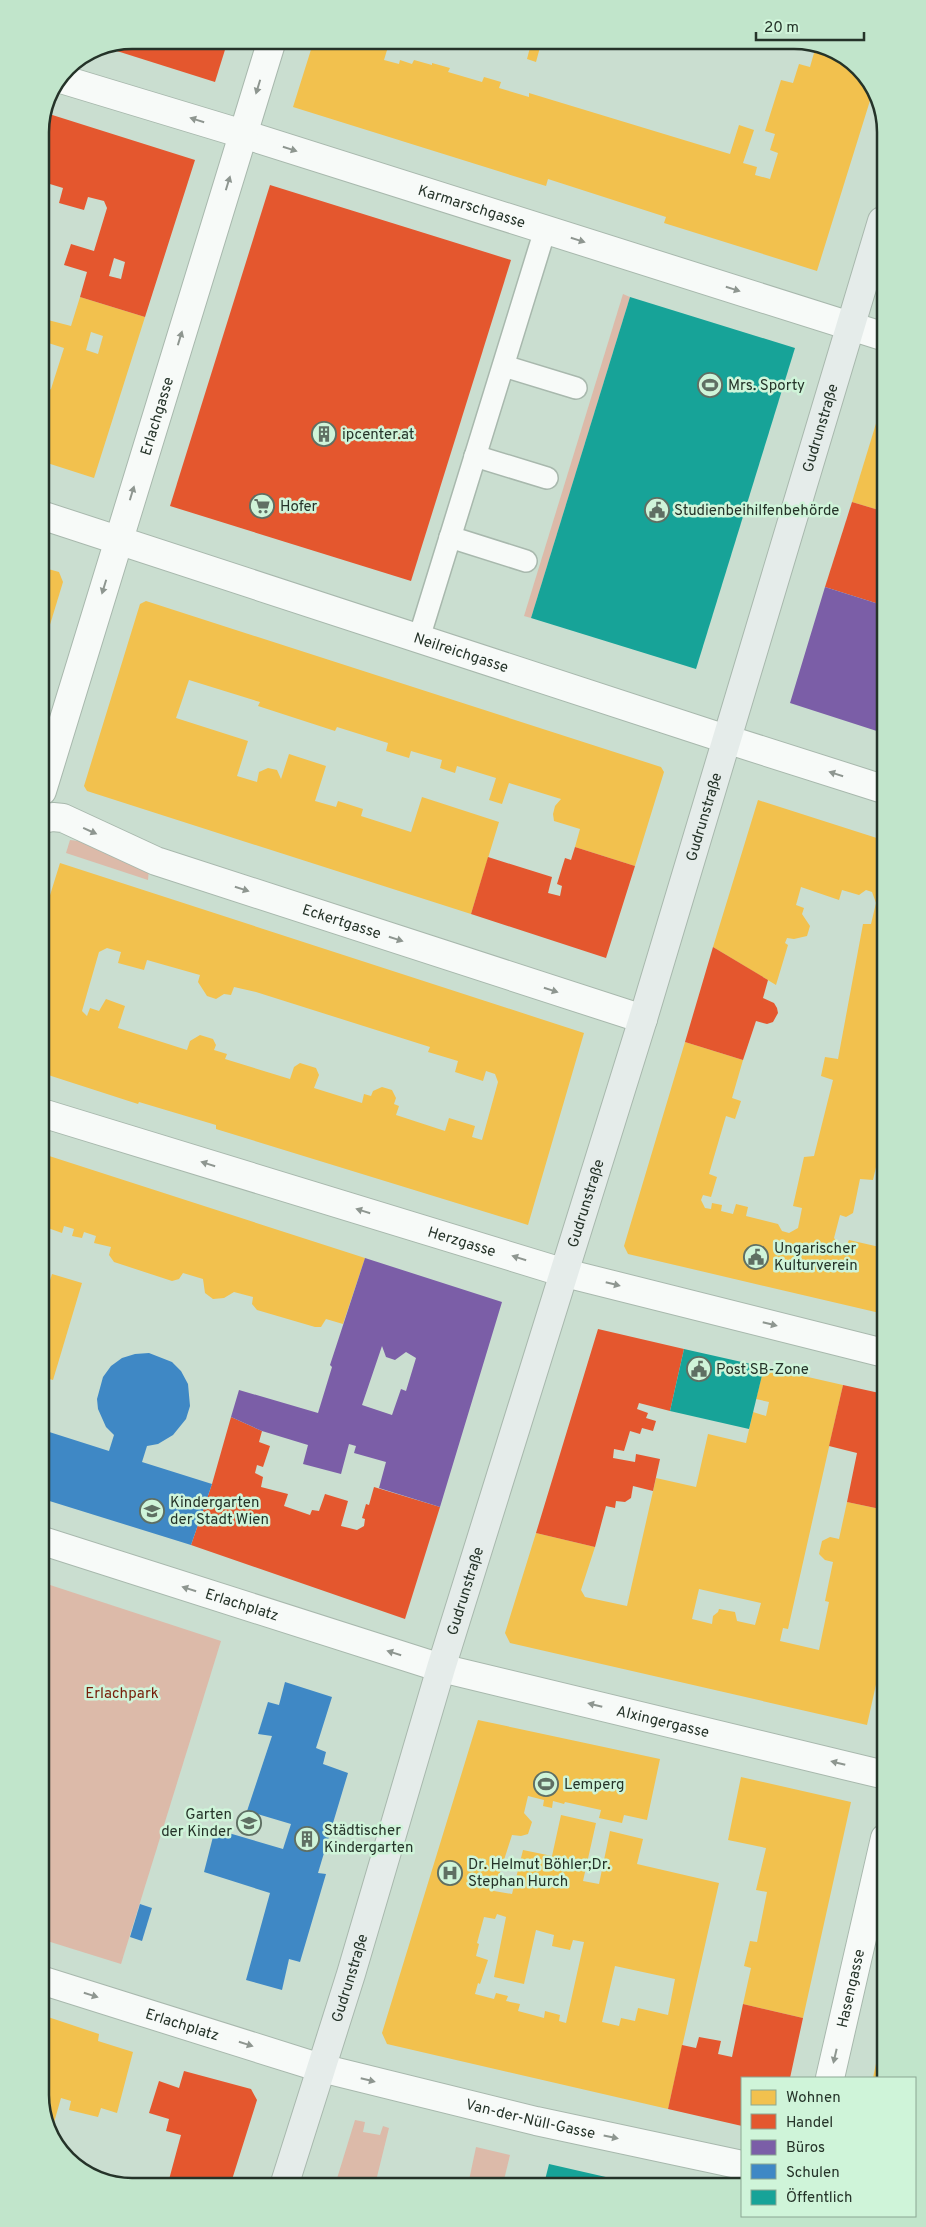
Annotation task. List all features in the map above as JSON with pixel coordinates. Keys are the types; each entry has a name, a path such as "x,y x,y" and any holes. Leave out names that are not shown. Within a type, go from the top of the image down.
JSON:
{"main road":[{"name":"Gudrunstraße","path":"287,2178 364,1933 441,1668 643,1019 877,237"}],"street":[{"name":"Erlachgasse","path":"49,768 269,49"},
{"name":"Karmarschgasse","path":"66,81 243,134 877,334"},
{"name":"Neilreichgasse","path":"49,518 726,739 877,786"},
{"name":"Eckertgasse","path":"49,818 63,818 156,861 643,1019"},
{"name":"Herzgasse","path":"49,1115 565,1272 877,1351"},
{"name":"Erlachplatz","path":"49,1543 441,1668"},
{"name":"Alxingergasse","path":"441,1668 877,1773"},
{"name":"Hasengasse","path":"830,2077 877,1873"},
{"name":"Erlachplatz","path":"49,1983 321,2068"},
{"name":"Van-der-Nüll-Gasse","path":"321,2068 536,2121 741,2165"}],"lane":[{"path":"418,638 545,230"},
{"path":"504,366 576,388"},
{"path":"476,456 547,478"},
{"path":"450,537 526,561"}],"green space":[{"path":"623,294 630,297 531,618 524,616"},
{"path":"70,840 79,841 149,869 148,880 66,853"},
{"name":"Erlachpark","path":"49,1585 221,1641 121,1964 49,1942"},
{"path":"355,2120 365,2122 363,2132 380,2135 383,2126 389,2128 377,2178 337,2178"},
{"path":"476,2147 510,2155 504,2178 469,2178"}],"building: Wohnen":[{"path":"311,49 387,49 384,60 399,64 400,60 412,64 414,60 432,65 432,63 450,68 448,72 482,82 484,77 501,82 499,88 529,97 529,93 730,154 739,125 754,130 743,163 757,167 755,175 770,179 778,153 770,150 775,134 765,131 781,80 793,83 799,64 810,67 814,52 826,55 845,66 853,73 871,99 817,271 664,223 666,217 548,179 546,186 293,107"},
{"path":"530,49 540,49 536,62 527,59"},
{"path":"80,297 145,317 94,478 49,464 49,390 64,348 49,343 49,320 71,326","holes":["91,332 103,336 98,354 86,350"]},
{"path":"877,420 877,510 852,502"},
{"path":"49,569 59,572 63,582 49,628"},
{"path":"146,601 661,767 664,772 635,866 575,847 580,829 554,821 555,806 561,799 509,783 502,804 489,800 496,778 457,766 455,773 440,768 442,760 411,751 409,758 386,751 388,743 337,727 335,731 258,706 260,702 189,680 176,718 248,741 237,776 257,782 259,772 268,768 277,770 281,779 289,754 326,766 315,801 336,807 338,801 363,809 361,816 411,832 422,797 499,822 471,914 87,791 84,786 140,604"},
{"path":"758,800 877,838 877,1163 873,1180 860,1179 853,1213 846,1217 840,1215 834,1238 841,1247 845,1248 849,1240 877,1246 877,1312 628,1254 624,1246 685,1042 743,1060 732,1098 741,1101 735,1119 726,1116 709,1174 717,1177 711,1197 703,1195 701,1200 705,1208 711,1209 712,1203 722,1205 721,1211 733,1214 736,1204 748,1207 746,1216 778,1224 782,1231 789,1233 798,1228 802,1208 793,1206 804,1157 814,1156 833,1080 821,1076 825,1057 838,1059 863,924 871,924 876,903 872,892 866,890 859,895 842,890 839,900 801,887 796,905 804,908 802,914 810,926 807,936 794,939 787,938 785,943 788,945 776,985 713,947"},
{"path":"60,863 584,1033 528,1225 216,1129 216,1125 139,1102 138,1104 49,1075 49,898","holes":["107,948 121,952 118,963 144,970 147,960 200,975 198,982 207,996 216,999 224,994 231,995 234,987 256,992 430,1047 428,1052 458,1061 455,1072 483,1081 486,1071 495,1074 498,1082 482,1140 472,1137 475,1126 449,1118 445,1131 396,1115 399,1106 394,1104 396,1098 392,1090 382,1087 373,1091 371,1096 364,1094 362,1103 314,1088 319,1075 316,1068 300,1063 294,1067 290,1079 225,1059 227,1054 214,1050 216,1045 213,1039 200,1035 190,1041 187,1050 118,1028 125,1006 106,999 99,1011 90,1008 87,1016 82,1011 99,952"]},
{"path":"49,1156 365,1258 343,1324 326,1319 321,1327 315,1327 257,1310 252,1304 253,1297 234,1292 224,1298 213,1299 205,1293 203,1279 183,1273 179,1279 172,1281 114,1262 109,1255 111,1247 94,1243 96,1236 84,1232 82,1238 72,1236 74,1229 64,1226 62,1233 49,1228"},
{"path":"52,1274 82,1283 53,1380 49,1379 49,1283"},
{"path":"764,1367 843,1385 788,1629 783,1628 780,1641 819,1650 829,1602 825,1601 833,1562 825,1560 819,1554 822,1541 830,1537 839,1539 847,1502 877,1508 877,1680 867,1725 510,1643 505,1633 536,1533 595,1547 581,1590 585,1597 627,1606 656,1478 696,1487 708,1434 746,1443 753,1412 766,1416 769,1402 756,1399","holes":["699,1589 761,1603 755,1625 737,1621 735,1612 719,1609 713,1616 712,1624 692,1619"]},
{"path":"478,1720 660,1759 647,1820 624,1815 622,1823 599,1818 601,1810 553,1801 552,1808 543,1806 544,1800 528,1796 524,1813 532,1822 528,1834 521,1836 512,1835 494,1891 512,1894 523,1850 552,1856 561,1815 596,1823 583,1881 599,1884 610,1831 643,1839 637,1864 719,1883 668,2109 387,2044 382,2033","holes":["497,1914 506,1917 494,1977 524,1984 536,1930 554,1935 552,1946 570,1950 573,1940 584,1942 566,2023 559,2021 560,2015 545,2011 544,2018 518,2011 520,2004 506,2001 508,1996 496,1993 494,1999 475,1994 488,1960 476,1956 479,1944 477,1943 484,1917 495,1919","615,1966 675,1979 668,2015 638,2008 635,2021 621,2018 619,2026 602,2022"]},
{"path":"741,1777 851,1802 803,2018 743,2004 751,1968 744,1966 750,1941 757,1942 767,1892 756,1890 766,1848 728,1840"},
{"path":"49,2017 99,2034 98,2041 133,2052 117,2113 101,2108 98,2117 69,2110 71,2101 61,2098 54,2124 50,2112 49,2095"},
{"path":"877,2059 877,2077 873,2077"}],"building: Handel":[{"path":"225,49 215,82 115,50"},
{"path":"51,115 195,160 145,317 80,297 87,272 64,265 71,244 94,251 107,208 104,201 88,197 84,210 59,203 63,188 49,184 49,126","holes":["114,258 125,262 121,279 109,276"]},
{"name":"ipcenter.at","path":"270,185 511,260 411,581 170,506"},
{"path":"852,502 877,510 877,603 825,587"},
{"path":"575,847 635,866 606,958 471,914 488,857 552,877 548,893 560,896 562,886 557,884 565,858 571,860"},
{"path":"713,947 768,980 763,998 774,1003 777,1008 778,1013 773,1022 767,1024 756,1021 743,1060 685,1042"},
{"path":"598,1329 684,1349 670,1411 639,1403 637,1409 648,1413 646,1418 656,1421 653,1431 642,1428 640,1434 630,1431 624,1451 614,1449 613,1458 635,1462 636,1454 660,1459 653,1491 633,1486 631,1498 625,1502 616,1501 615,1508 606,1506 595,1547 536,1533"},
{"path":"843,1385 877,1392 877,1508 847,1502 857,1453 829,1446"},
{"path":"231,1417 262,1431 259,1442 270,1446 263,1467 257,1465 255,1473 263,1477 261,1487 288,1494 284,1506 310,1515 312,1510 319,1511 325,1494 348,1501 341,1526 357,1530 364,1526 365,1519 362,1518 366,1504 369,1505 374,1487 440,1507 405,1619 191,1545 212,1484"},
{"path":"743,2004 803,2018 790,2077 741,2077 741,2126 668,2109 682,2045 696,2048 699,2037 721,2041 718,2054 732,2057"},
{"path":"184,2071 251,2089 257,2100 233,2178 169,2178 181,2135 166,2131 169,2119 149,2113 159,2081 179,2088"}],"building: Büros":[{"path":"825,587 877,603 877,731 790,703"},
{"path":"365,1258 502,1302 440,1507 379,1488 386,1462 354,1453 356,1446 349,1444 341,1474 303,1464 308,1445 262,1431 231,1417 239,1390 318,1413 332,1367 330,1365","holes":["382,1346 386,1357 395,1360 406,1352 416,1358 406,1391 401,1389 392,1415 362,1405"]}],"building: Schulen":[{"path":"149,1353 172,1362 181,1371 188,1384 190,1406 186,1419 173,1435 158,1444 147,1446 142,1462 212,1484 191,1545 49,1501 49,1432 109,1451 114,1435 106,1427 98,1409 97,1399 103,1377 111,1366 122,1358 135,1354"},
{"name":"Städtischer Kindergarten","path":"285,1682 332,1697 316,1748 326,1752 323,1764 348,1773 318,1873 326,1874 300,1962 289,1959 282,1990 246,1980 270,1893 204,1872 215,1829 283,1849 291,1824 247,1811 272,1736 258,1734 268,1702 279,1705"},
{"path":"140,1904 152,1908 142,1941 130,1937"}],"building: Öffentlich":[{"path":"630,297 795,348 696,669 531,618"},
{"path":"684,1349 764,1367 749,1429 670,1411"},
{"path":"549,2164 610,2178 546,2178"}],"place":[{"name":"Mrs. Sporty","path":"710,385"},
{"name":"ipcenter.at","path":"324,434"},
{"name":"Hofer","path":"262,506"},
{"name":"Studienbeihilfenbehörde","path":"657,510"},
{"name":"Ungarischer Kulturverein","path":"756,1257"},
{"name":"Post SB-Zone","path":"699,1369"},
{"name":"Kindergarten der Stadt Wien","path":"152,1511"},
{"name":"Lemperg","path":"546,1784"},
{"name":"Garten der Kinder","path":"249,1823"},
{"name":"Städtischer Kindergarten","path":"307,1839"},
{"name":"Dr. Helmut Böhler;Dr. Stephan Hurch","path":"450,1873"}]}
